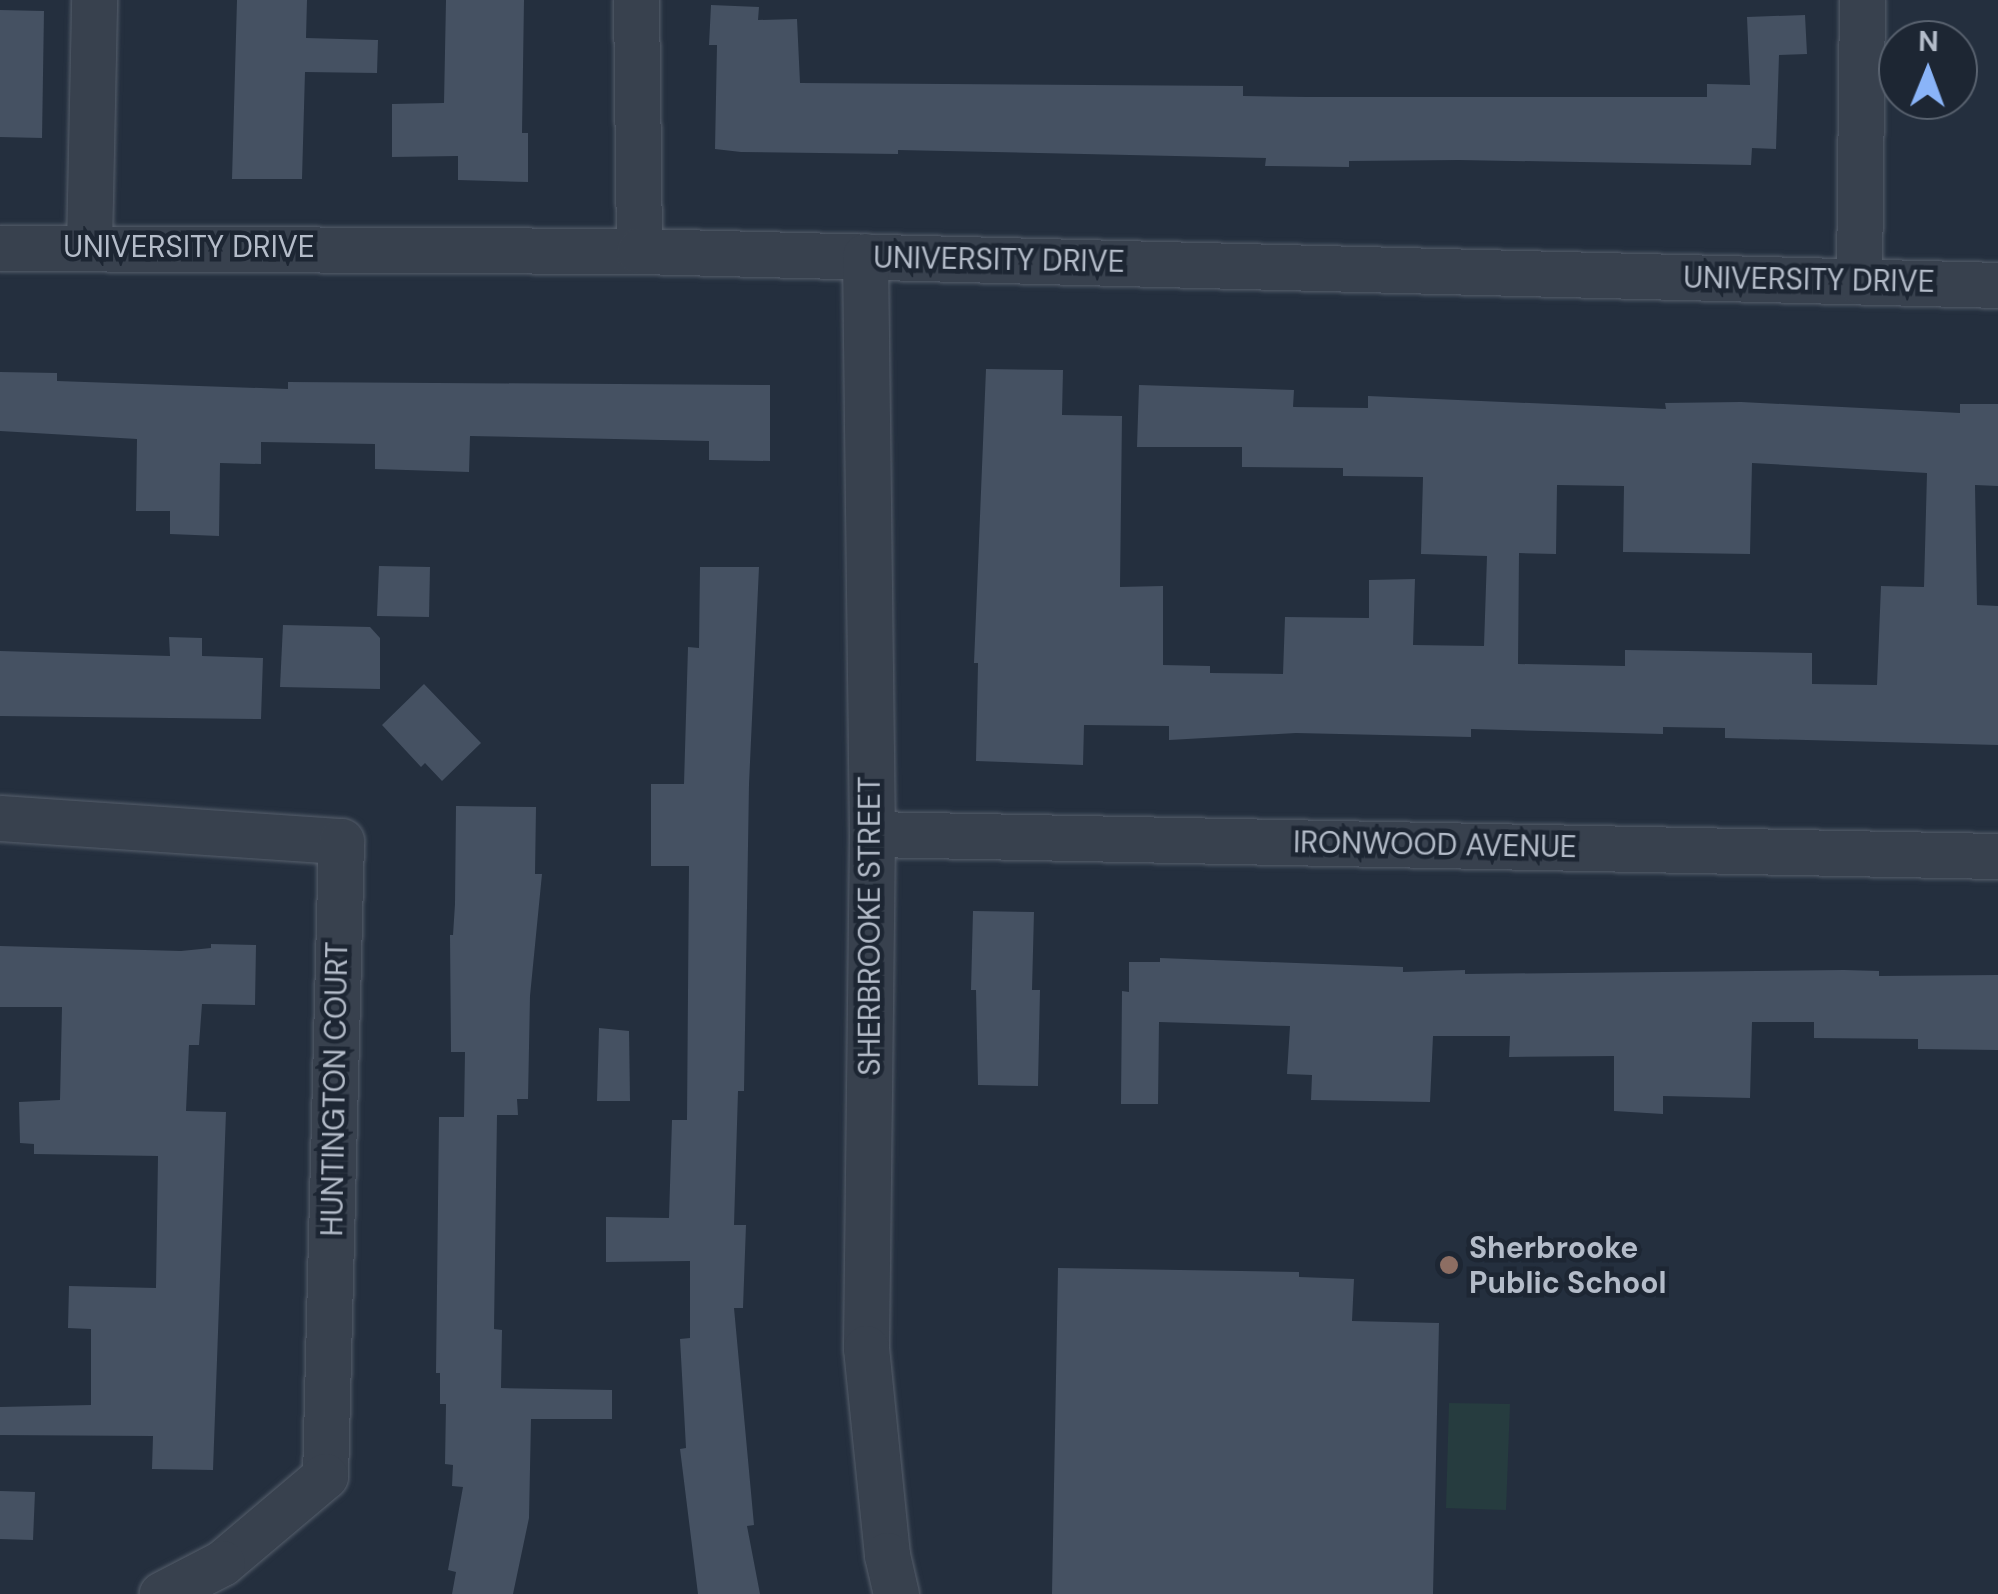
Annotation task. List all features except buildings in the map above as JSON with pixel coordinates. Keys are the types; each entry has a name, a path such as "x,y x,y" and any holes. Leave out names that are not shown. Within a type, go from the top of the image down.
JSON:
{"street":[{"path":"89,246 94,0"},
{"path":"636,0 639,251"},
{"path":"1859,281 1862,0"},
{"name":"UNIVERSITY DRIVE","path":"0,248 639,251 1998,285"},
{"name":"SHERBROOKE STREET","path":"865,256 872,834 866,1348 887,1555 896,1594"},
{"name":"HUNTINGTON COURT","path":"0,818 341,841 325,1476 222,1563 162,1594"},
{"name":"IRONWOOD AVENUE","path":"872,834 1998,856"}],"green space":[{"path":"1449,1403 1510,1404 1506,1510 1446,1508"}],"place":[{"name":"Sherbrooke Public School","path":"1449,1265"}]}
